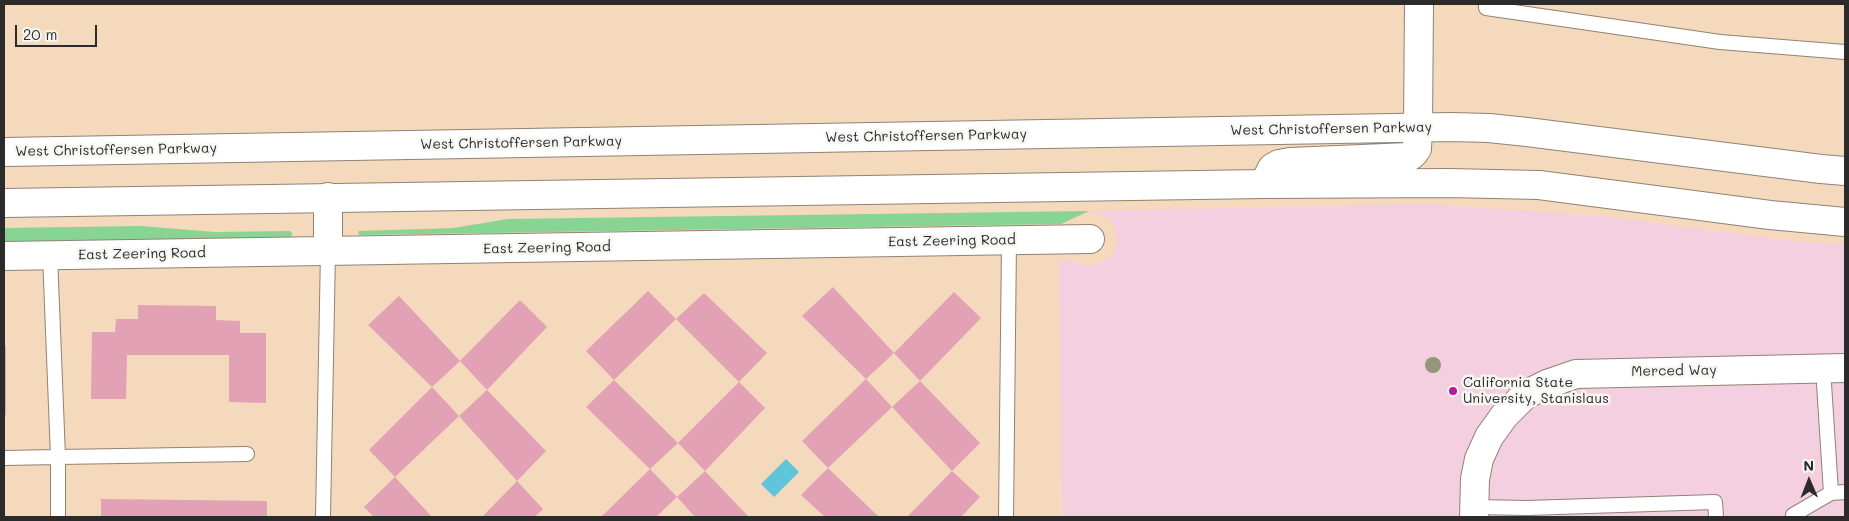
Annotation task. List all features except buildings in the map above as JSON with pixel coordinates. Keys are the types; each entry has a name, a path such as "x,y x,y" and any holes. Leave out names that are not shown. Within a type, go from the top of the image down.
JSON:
{"street":[{"path":"1264,184 1272,168 1279,164 1409,157 1413,154 1417,149 1418,127 1419,4"},
{"name":"West Christoffersen Parkway","path":"4,152 1418,127 1489,128 1821,169 1845,170"},
{"path":"4,203 1264,184 1450,183 1539,185 1770,215 1845,222"},
{"path":"328,197 328,251"},
{"name":"East Zeering Road","path":"4,256 1090,239"},
{"name":"Merced Way","path":"1474,512 1475,479 1479,460 1489,437 1504,416 1525,395 1547,384 1576,374 1834,368"}],"lane":[{"path":"1486,4 1486,8 1720,42 1845,52"},
{"path":"1006,517 1009,241"},
{"path":"323,517 328,251"},
{"path":"50,256 58,457 58,517"},
{"path":"1830,493 1834,368"},
{"path":"4,458 247,454"},
{"path":"1793,517 1793,515 1830,493 1845,492"},
{"path":"1474,512 1527,508 1715,502 1716,517"}],"shaded area":[{"name":"California State University, Stanislaus","path":"1424,204 1602,216 1791,241 1845,244 1845,517 1062,517 1059,260 1069,260 1087,265 1102,263 1115,250 1117,242 1115,228 1111,222 1102,215 1089,211"}],"green space":[{"path":"1089,211 1061,224 358,234 359,231 453,228 508,219"},
{"path":"141,226 215,232 290,231 293,234 290,237 4,242 4,228"}],"water":[{"path":"786,459 799,472 774,497 761,484"}],"place":[{"name":"California State University, Stanislaus","path":"1453,391"}]}
